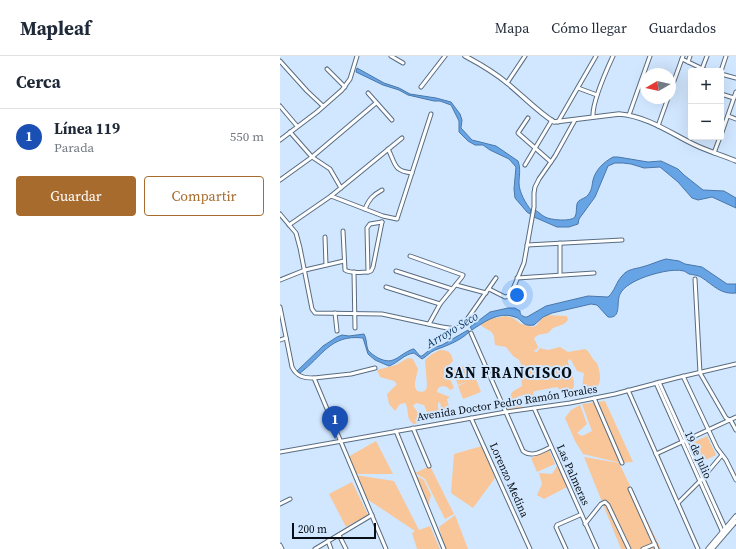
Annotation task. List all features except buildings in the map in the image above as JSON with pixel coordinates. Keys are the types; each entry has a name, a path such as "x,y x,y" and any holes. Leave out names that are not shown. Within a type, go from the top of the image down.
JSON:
{"main road":[{"path":"465,56 490,70 552,120 558,122 619,114 629,115 658,126 714,153 736,161"},
{"path":"708,549 713,547 736,516"},
{"path":"725,532 736,521"}],"street":[{"path":"280,140 317,112 345,87 358,56"},
{"path":"391,56 403,63"},
{"path":"420,87 445,56"},
{"path":"507,83 525,56"},
{"path":"558,122 596,56"},
{"path":"593,117 597,95 613,56"},
{"path":"629,115 650,56"},
{"path":"688,62 690,56"},
{"path":"702,68 707,56"},
{"path":"722,68 726,56"},
{"path":"676,75 682,58 700,68"},
{"path":"280,61 307,91 324,106"},
{"path":"327,69 345,87"},
{"path":"724,73 736,78"},
{"path":"578,88 597,95"},
{"path":"724,127 736,92"},
{"path":"368,93 376,104 392,120"},
{"path":"724,95 734,98"},
{"path":"280,180 312,157 376,104"},
{"path":"658,126 666,104"},
{"path":"280,106 297,126"},
{"path":"331,196 383,216 395,219 398,218 431,114"},
{"path":"728,116 736,119"},
{"path":"528,118 518,133 551,162"},
{"path":"525,165 552,120"},
{"path":"489,289 508,297 510,296 524,264 534,208 535,187 575,120"},
{"path":"290,132 312,157 330,169 341,188"},
{"path":"289,225 331,196 402,138"},
{"path":"714,153 719,140"},
{"path":"388,149 397,168 402,172 412,173"},
{"path":"365,209 368,200 382,190"},
{"path":"281,216 296,233 312,309 315,313 382,314 451,329 463,326 466,323 496,278"},
{"path":"343,231 345,270 348,272 371,271 383,216"},
{"path":"368,272 367,228 370,224 382,222"},
{"path":"325,237 326,265"},
{"path":"527,245 622,240"},
{"path":"560,243 560,275"},
{"path":"410,256 463,275 440,304 429,324"},
{"path":"280,280 305,270 344,261"},
{"path":"396,271 452,289"},
{"path":"354,272 355,328"},
{"path":"517,278 594,273"},
{"path":"695,279 700,372 726,418 730,420 736,430"},
{"path":"456,285 486,293"},
{"path":"386,287 440,304"},
{"path":"280,307 293,370 303,378 351,374 375,368"},
{"path":"335,313 337,331"},
{"path":"471,333 523,451 527,454 534,454 551,447"},
{"path":"280,340 286,338"},
{"name":"Avenida Doctor Pedro Ramón Torales","path":"280,452 506,412 570,403 736,364"},
{"path":"683,376 719,452 726,460 736,480"},
{"path":"314,378 386,549"},
{"name":"19 de Julio","path":"658,382 700,481 725,532"},
{"path":"628,390 698,549"},
{"path":"594,398 622,463"},
{"name":"Las Palmeras","path":"534,408 580,515 597,549"},
{"path":"656,454 736,417"},
{"name":"Lorenzo Medina","path":"471,418 530,549"},
{"path":"413,428 429,466"},
{"path":"396,431 444,549"},
{"name":"19 de Julio","path":"684,441 702,478 725,532"},
{"path":"678,503 700,481 722,455"},
{"path":"630,489 657,549"},
{"path":"280,504 290,500"},
{"path":"585,524 601,504 606,502 629,549"},
{"path":"315,549 372,515"},
{"path":"566,549 556,527 558,524 580,515"},
{"path":"339,534 346,549"},
{"path":"328,541 331,549"},
{"path":"643,549 655,544"},
{"path":"280,545 282,549"}],"shaded area":[{"path":"544,315 567,316 568,320 564,324 553,328 548,333 538,335 534,338 538,347 533,351 537,352 540,348 548,350 560,347 568,352 585,349 597,363 600,373 599,383 594,388 589,389 582,387 584,373 577,371 569,359 568,361 574,380 573,388 570,391 564,393 557,387 535,391 533,392 535,401 526,396 519,396 515,400 520,402 523,408 520,411 508,410 504,401 510,397 512,392 522,386 521,377 524,370 519,360 513,356 506,347 495,345 493,334 482,327 479,323 506,316 513,318 521,324 533,327 537,325"},
{"path":"440,350 449,352 453,361 447,367 447,372 454,388 450,390 447,387 442,386 438,388 437,392 450,397 447,399 450,411 442,412 440,402 438,403 438,408 442,416 434,420 430,419 424,405 416,403 413,406 418,412 419,418 418,423 414,424 410,420 405,403 400,404 395,411 389,404 387,394 397,384 394,381 380,377 377,370 396,365 408,358 413,359 418,369 415,387 417,391 422,392 426,390 427,385 425,360"},
{"path":"470,364 481,392 463,399 458,386 468,381 458,385 452,370"},
{"path":"605,401 633,462 621,463 583,454 575,441 565,418 571,410 580,405 587,424 577,433 582,436 592,431 582,404"},
{"path":"707,436 716,455 703,461 694,442"},
{"path":"376,441 393,474 355,474 348,457"},
{"path":"482,446 495,478 473,508 451,493 454,454"},
{"path":"549,450 555,464 537,472 531,458"},
{"path":"584,457 619,463 661,549 621,549"},
{"path":"430,466 454,514 445,519 425,479 415,473"},
{"path":"557,466 569,486 544,499 537,495 542,484 539,473 552,474"},
{"path":"355,475 394,481 419,530 430,526 440,549 417,549 412,533 415,531 364,497"},
{"path":"415,475 424,480 431,495 428,506"},
{"path":"352,482 368,515 346,527 329,494"},
{"path":"455,515 468,549 445,549 439,527"}],"water":[{"path":"357,68 384,83 399,88 410,94 451,102 460,114 462,120 461,128 472,140 496,146 518,161 520,170 519,186 523,198 531,210 530,214 515,198 514,189 516,167 509,159 483,145 475,145 468,141 459,132 459,121 451,105 440,101 408,95 356,72"},
{"path":"613,157 648,162 661,161 678,169 703,190 724,191 736,198 736,208 712,197 698,200 692,198 678,182 660,167 644,168 631,164 615,163 608,166 595,197 579,219 578,224 569,227 557,227 534,217 535,210 551,219 573,219 576,214 578,202 587,196 592,188 596,172"},
{"path":"666,259 702,267 727,284 736,284 736,293 721,291 697,275 679,270 669,271 646,276 627,286 620,294 617,313 612,317 608,317 597,305 591,304 552,313 543,317 534,325 527,325 518,318 503,315 492,318 472,330 470,327 490,312 508,308 515,308 520,311 522,316 527,317 546,306 588,296 608,297 620,278 626,272"},
{"path":"468,330 469,332 461,338 433,351 422,359 414,353 389,366 375,360 368,354 363,338 342,340 327,348 300,373 297,371 323,346 342,335 349,336 364,334 369,351 378,358 388,361 396,359 413,349 420,356 422,356 432,348 442,345"}],"place":[{"name":"Línea 119","path":"335,439"}],"district":[{"name":"SAN FRANCISCO","path":"509,372"}],"water label":[{"name":"Arroyo Seco","path":"452,330"}]}
